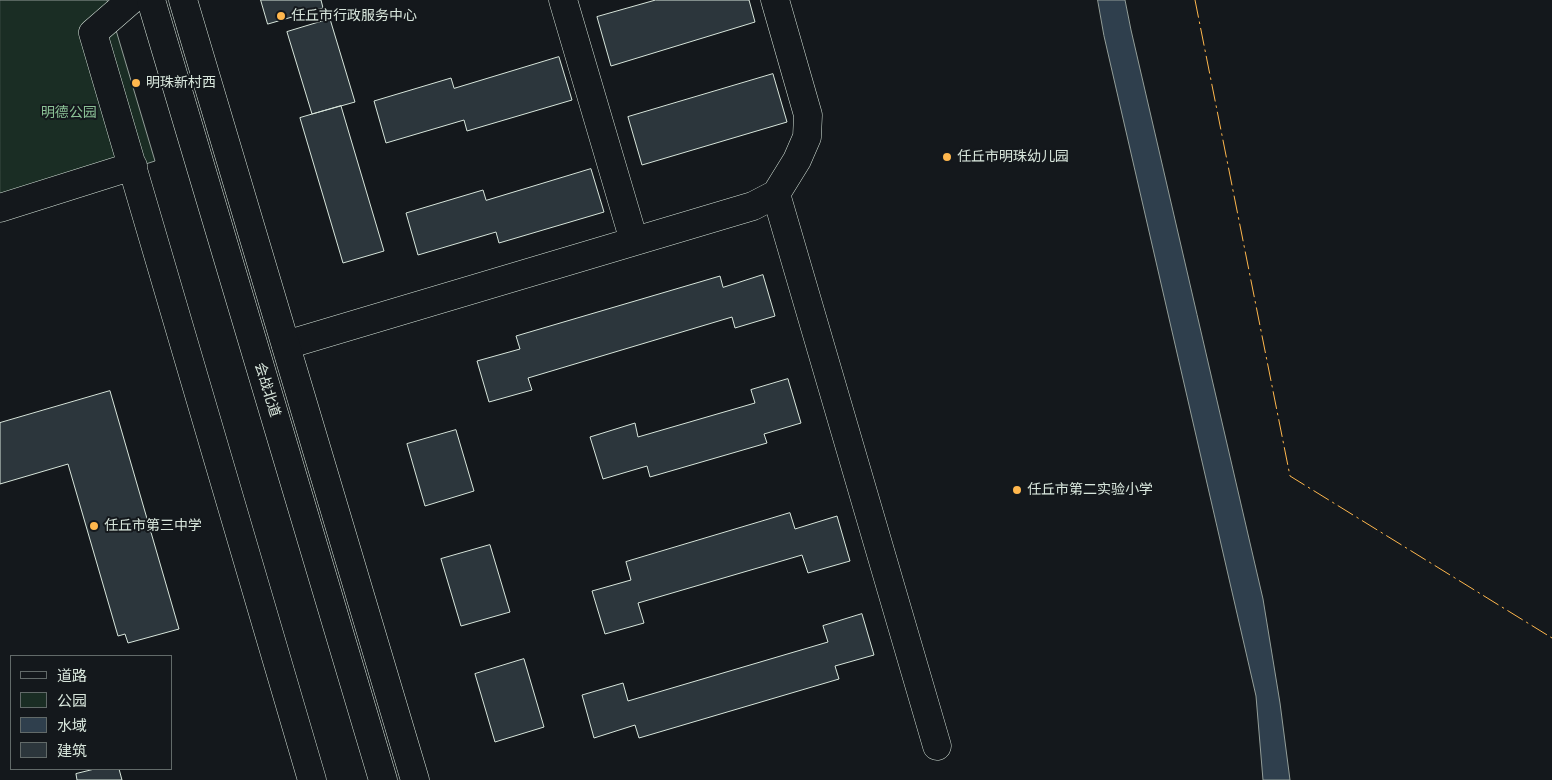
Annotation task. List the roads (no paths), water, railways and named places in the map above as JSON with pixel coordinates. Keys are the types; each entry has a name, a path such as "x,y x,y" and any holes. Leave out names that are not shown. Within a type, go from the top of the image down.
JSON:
{"main road":[{"path":"131,0 93,33 312,780"},
{"name":"会战北道","path":"151,0 383,780"},
{"path":"183,0 415,780"},
{"path":"563,0 634,241"},
{"path":"286,345 765,200 797,160 807,137 808,115 775,0"},
{"path":"0,208 133,166"},
{"path":"765,200 937,746"}],"water":[{"path":"1098,0 1125,0 1263,599 1290,780 1263,780 1256,696 1104,36"}],"place":[{"name":"任丘市行政服务中心","path":"281,16"},
{"name":"明珠新村西","path":"136,83"},
{"name":"任丘市明珠幼儿园","path":"947,157"},
{"name":"任丘市第二实验小学","path":"1017,490"},
{"name":"任丘市第三中学","path":"94,526"}],"park label":[{"name":"明德公园","path":"69,113"}]}
